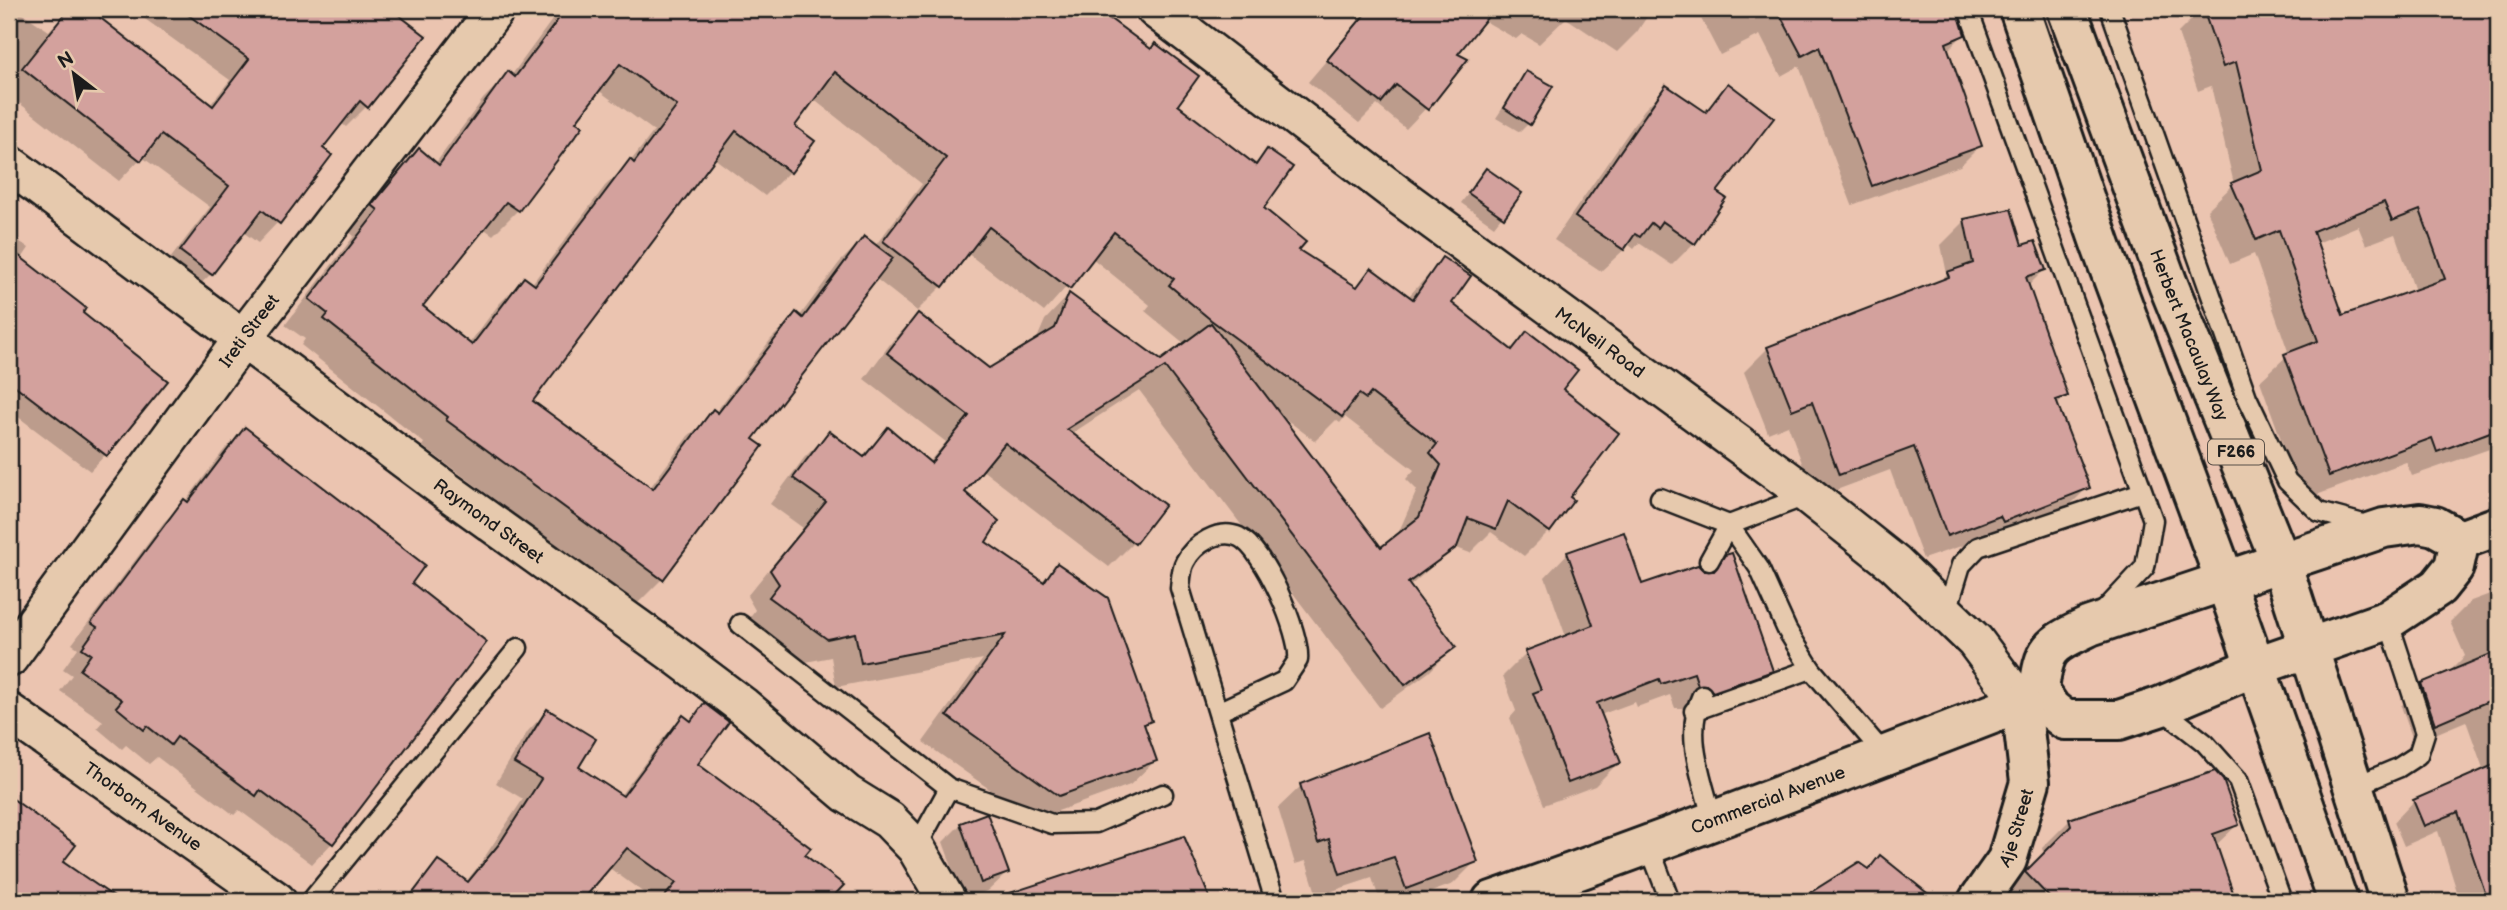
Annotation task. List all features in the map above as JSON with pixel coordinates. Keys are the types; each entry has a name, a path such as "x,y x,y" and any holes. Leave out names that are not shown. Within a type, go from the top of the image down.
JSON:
{"main road":[{"name":"F266","path":"2019,9 2101,246 2226,583 2338,901"},
{"name":"Herbert Macaulay Way","path":"2067,9 2168,284 2282,565 2390,901"},
{"name":"Aje Street","path":"1978,901 2007,860 2030,782 2030,697 2043,659 2059,641 2090,626 2282,565 2384,528 2420,523 2435,526 2460,540"},
{"path":"2030,697 2065,720 2119,720 2159,707 2254,667 2388,620 2438,587 2454,567 2460,540 2498,526"},
{"name":"Commercial Avenue","path":"1492,901 1648,846 2030,697"}],"street":[{"name":"McNeil Road","path":"1155,9 1401,197 1808,495 1895,564 1947,611 2030,697"},
{"name":"Ireti Street","path":"9,657 482,14"},
{"name":"Raymond Street","path":"9,164 444,489 743,705 847,794 889,820 916,848 947,901"},
{"name":"Thorborn Avenue","path":"9,712 277,901"}],"lane":[{"path":"1968,9 2152,520 2145,567 2090,626"},
{"path":"2110,9 2247,397 2287,481 2319,512 2384,528"},
{"path":"1947,611 1961,565 1978,547 2142,492"},
{"path":"1709,561 1730,525 1808,495"},
{"path":"1660,498 1730,525 1759,568 1787,631 1811,669 1885,755"},
{"path":"1218,712 1284,681 1298,660 1296,633 1257,553 1238,537 1219,536 1200,542 1184,563 1180,588 1275,901"},
{"path":"2355,786 2398,768 2418,755 2425,733 2388,620"},
{"path":"740,624 949,788 1052,824 1096,823 1163,794"},
{"path":"311,901 518,648"},
{"path":"1713,821 1698,761 1698,703 1811,669"},
{"path":"2159,707 2206,743 2238,780 2282,901"},
{"path":"916,848 949,788"},
{"path":"1648,846 1670,901"}],"building":[{"path":"69,9 89,9 213,106 249,59 180,9 391,9 426,36 368,108 360,101 323,148 332,155 280,224 262,210 212,275 180,251 229,186 161,135 141,161 22,68"},
{"path":"566,9 1097,9 1151,49 1155,43 1199,76 1178,105 1256,165 1267,149 1293,167 1264,208 1306,242 1299,250 1357,287 1371,268 1413,299 1442,257 1471,276 1452,303 1512,350 1527,331 1578,370 1563,389 1619,433 1570,497 1574,500 1550,532 1508,501 1496,529 1468,518 1457,547 1408,583 1456,647 1405,685 1165,367 1067,429 1165,505 1135,544 1005,443 965,492 999,521 986,542 1044,582 1057,563 1108,598 1152,721 1144,724 1157,761 1059,796 947,716 1005,635 861,663 855,633 827,639 769,597 779,584 770,570 826,502 793,478 829,431 864,457 888,427 931,463 969,416 887,353 918,313 989,368 1055,328 1069,293 1161,360 1211,323 1381,547 1419,517 1441,465 1430,453 1437,444 1371,393 1366,399 1359,394 1342,417 1211,320 1169,285 1174,279 1114,232 1070,289 989,227 943,287 883,241 946,158 835,72 795,126 815,141 791,173 736,131 533,401 653,489 713,409 718,413 796,312 803,318 864,236 893,258 753,439 763,446 663,580 446,420 448,417 324,319 328,314 309,299 378,210 372,205 419,148 439,165 508,71 515,77","holes":["620,64 677,106 634,163 630,159 535,285 524,277 472,345 423,306 506,202 519,211 583,126 576,122"]},
{"path":"1369,9 1494,9 1458,54 1468,59 1428,110 1396,85 1381,103 1327,60"},
{"path":"1777,9 1957,9 1965,35 1946,43 1982,146 1872,186 1819,47 1802,56"},
{"path":"2203,9 2498,9 2498,429 2437,452 2432,438 2329,476 2284,354 2318,341 2279,230 2256,240 2231,183 2262,170 2236,62 2223,67","holes":["2384,202 2392,221 2420,210 2445,279 2343,315 2313,231"]},
{"path":"1526,71 1553,86 1530,125 1504,108"},
{"path":"1728,83 1774,118 1717,192 1726,198 1695,244 1662,221 1657,228 1651,223 1640,237 1635,234 1624,250 1575,217 1666,85 1706,112"},
{"path":"1486,168 1522,193 1504,218 1468,193"},
{"path":"2011,209 2022,245 2035,241 2046,270 2026,277 2068,396 2056,400 2090,488 2003,522 2000,516 1947,536 1914,447 1839,475 1812,402 1792,410 1767,347 1949,277 1947,272 1973,263 1964,219"},
{"path":"9,248 86,308 83,313 168,381 107,456 9,381"},
{"path":"245,427 425,565 412,583 487,642 333,844 260,790 256,796 177,737 171,745 147,726 144,730 116,707 122,700 80,670 91,654 82,648 97,627 91,623 184,499 188,502"},
{"path":"1624,532 1642,584 1698,565 1704,571 1714,571 1725,555 1732,553 1773,671 1713,692 1706,685 1698,685 1694,673 1661,684 1659,679 1597,703 1621,763 1568,783 1533,693 1541,690 1525,651 1593,625 1567,552"},
{"path":"2498,651 2498,697 2435,724 2421,683"},
{"path":"704,703 729,722 698,764 811,848 805,855 844,885 829,901 661,901 676,883 627,848 582,901 407,901 438,860 468,882 500,843 541,779 514,763 547,709 596,739 579,767 623,796 683,715 691,721"},
{"path":"1430,733 1478,862 1406,889 1394,857 1340,874 1329,839 1318,843 1300,784"},
{"path":"2498,763 2498,901 2488,901 2458,812 2424,826 2413,800"},
{"path":"2215,771 2223,780 2239,825 2213,834 2236,901 2053,901 2025,872 2071,826 2069,819"},
{"path":"9,796 76,845 63,862 120,901 9,901"},
{"path":"987,813 1009,873 981,883 960,823"},
{"path":"1184,836 1211,901 1005,901 1004,895"},
{"path":"1880,855 1937,901 1797,901 1859,862 1869,869"}]}
